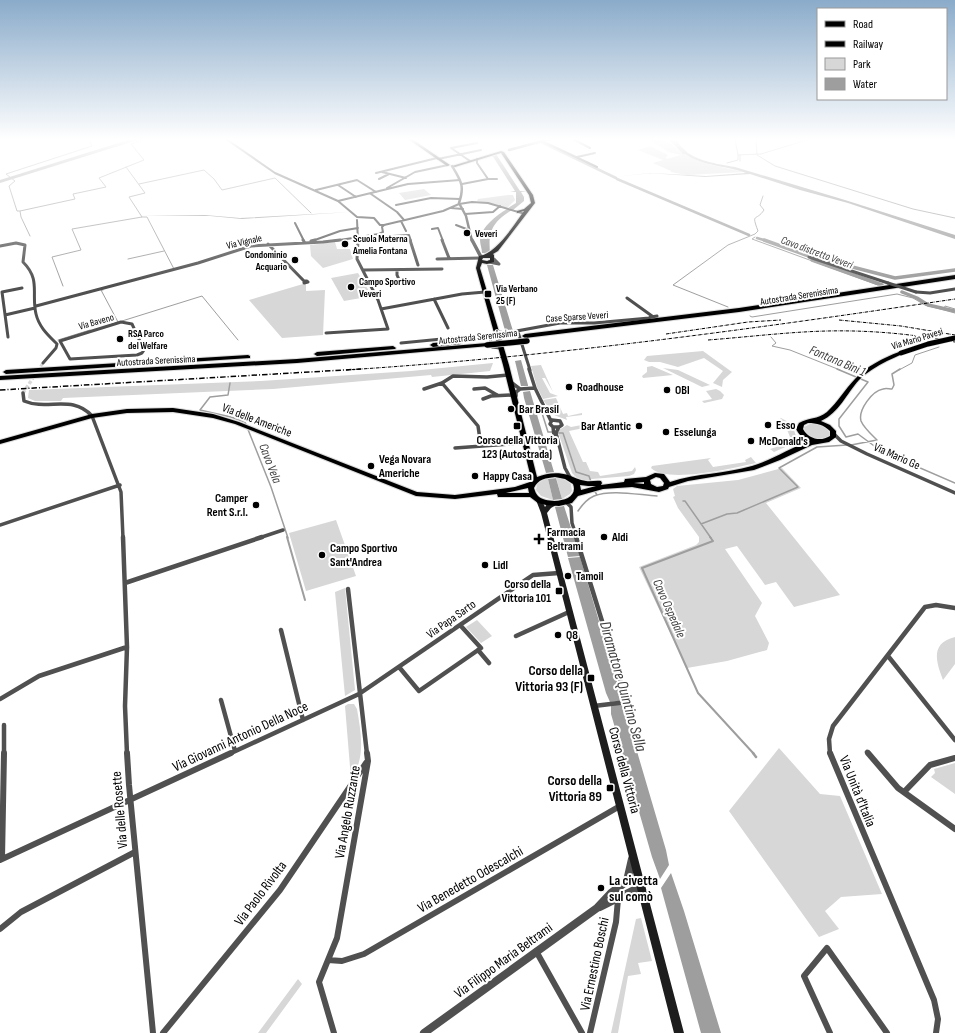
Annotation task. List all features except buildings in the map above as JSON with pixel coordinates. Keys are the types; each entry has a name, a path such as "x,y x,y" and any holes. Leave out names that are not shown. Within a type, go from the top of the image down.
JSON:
{"highway":[{"name":"Autostrada Serenissima","path":"526,338 731,311 955,277"},
{"name":"Autostrada Serenissima","path":"0,373 220,361 526,338 691,321 807,305 955,281"},
{"name":"Autostrada Serenissima","path":"0,378 297,361 487,341"},
{"path":"368,348 396,348"},
{"path":"51,370 76,367 248,357"}],"main road":[{"path":"526,187 532,201 531,206 478,268 534,478 532,491 537,498 554,504"},
{"path":"518,212 525,210 532,201"},
{"name":"Via Mario Pavesi","path":"795,449 802,439 799,430 800,424 807,421 815,421 824,417 859,377 882,361 928,344 955,338"},
{"name":"Via Mario Pavesi","path":"828,426 834,407"},
{"name":"Via delle Americhe","path":"0,442 92,416 127,411 173,410 213,416 248,427 416,494 455,498 515,489 532,484"},
{"path":"801,433 808,438 818,441 828,441 833,437 834,434 828,426 815,421"},
{"path":"544,513 549,506 570,501 577,494 593,486 647,478 652,475 686,478 735,472 768,463 795,449 818,441"},
{"path":"531,466 545,476"},
{"path":"532,484 539,478 556,475 593,486 629,485 662,489 667,485 686,478"},
{"path":"662,476 666,480 667,485"},
{"path":"647,478 647,483 650,487"},
{"path":"572,480 578,488 577,494"},
{"name":"Via delle Americhe","path":"478,495 531,495 537,498"},
{"name":"Corso della Vittoria","path":"537,498 544,513 679,1033"}],"street":[{"path":"309,187 338,201 357,217 374,218 380,225 384,225"},
{"path":"316,190 326,187"},
{"path":"342,187 356,197"},
{"path":"368,187 376,192"},
{"path":"385,190 390,187"},
{"path":"338,201 399,187"},
{"path":"459,204 463,187"},
{"path":"371,194 397,212 406,231"},
{"path":"396,205 432,198 460,199"},
{"path":"451,208 459,204 479,202 508,208 525,214"},
{"path":"459,204 464,209 475,250 487,259"},
{"path":"465,214 493,212 500,206"},
{"path":"451,208 464,209"},
{"name":"Via Vignale","path":"5,315 174,269 251,246 306,243 370,236 383,232 382,227 384,225 451,208"},
{"path":"326,333 388,330 378,300 356,259 358,238 357,220"},
{"path":"295,223 306,243 340,230 358,228"},
{"path":"456,225 469,230"},
{"path":"432,229 438,228 449,258"},
{"path":"370,236 409,235 418,264"},
{"path":"0,246 16,242 25,244 23,262 31,270 35,287 36,307 42,329 57,344 56,348 43,363"},
{"path":"268,244 304,281"},
{"path":"438,259 473,257 487,259"},
{"path":"809,257 916,292 930,293 955,289"},
{"path":"362,270 442,269"},
{"path":"397,270 397,275 401,284"},
{"path":"8,337 2,292 22,288"},
{"path":"381,309 462,294 485,292"},
{"path":"628,298 651,314 651,317"},
{"path":"434,299 448,328"},
{"name":"Case Sparse Veveri","path":"496,333 514,333 560,323 594,323 657,316"},
{"name":"Via Baveno","path":"55,342 126,322 132,324 144,351 137,354 70,359 60,341"},
{"path":"518,332 533,388 551,421 565,468 572,480"},
{"path":"487,341 496,333 506,333"},
{"path":"401,343 477,336 487,341 492,347 500,348"},
{"path":"424,389 442,383 453,376 487,378 508,376 512,380 514,386 520,389 533,388"},
{"path":"442,383 478,426 481,446"},
{"path":"474,389 485,388 497,396"},
{"path":"515,404 517,400 516,392 520,389"},
{"path":"23,393 24,401 31,404 74,404 85,408 92,416"},
{"path":"483,398 512,395"},
{"path":"547,412 556,420 562,422 562,425 555,432"},
{"name":"Via delle Rosette","path":"92,416 120,485 121,492 127,647 125,706 130,801 154,1033"},
{"path":"551,421 556,420"},
{"path":"553,426 559,427"},
{"path":"555,432 563,468 556,475"},
{"name":"Via Mario Ge","path":"834,434 849,445 955,493"},
{"path":"455,448 525,443"},
{"path":"0,525 120,485"},
{"path":"564,502 571,507 572,523 624,702 594,706"},
{"path":"125,583 283,530"},
{"name":"Via Papa Sarto","path":"360,694 533,575 559,572"},
{"name":"Via Angelo Ruzzante","path":"334,1033 319,982 337,938 368,761 348,589"},
{"name":"Via Unità d'Italia","path":"936,1033 938,1019 934,1000 828,750 828,735 833,726 925,607 930,604 936,604 955,608"},
{"path":"516,636 569,612"},
{"path":"399,667 419,691 482,648 460,625"},
{"path":"281,630 303,720"},
{"path":"0,699 39,676 127,647"},
{"path":"478,650 490,662"},
{"path":"888,656 955,740"},
{"name":"Via Giovanni Antonio Della Noce","path":"1,860 360,694"},
{"path":"221,700 235,751"},
{"path":"1,860 4,725"},
{"path":"868,752 898,788 955,829"},
{"path":"904,792 930,765 955,758"},
{"name":"Via Paolo Rivolta","path":"163,1033 280,890 368,761"},
{"name":"Via Benedetto Odescalchi","path":"328,960 350,960 364,954 620,806"},
{"path":"0,929 21,912 135,852"},
{"path":"632,854 631,868 627,881 640,884"},
{"name":"Via Filippo Maria Beltrami","path":"424,1033 597,908 611,893 627,881"},
{"name":"Via Filippo Maria Beltrami","path":"597,908 618,899 640,884"},
{"name":"Via Ernestino Boschi","path":"590,1033 616,922 618,899"},
{"path":"830,1033 804,976 827,948 887,1033"},
{"path":"536,951 582,1033"}],"green space":[{"path":"424,189 431,195 405,200 399,193"},
{"path":"513,195 515,200 507,208 477,201 478,199"},
{"path":"335,242 337,249 350,249 353,259 323,268 311,256 310,245"},
{"name":"Campo Sportivo Veveri","path":"358,273 372,296 344,301 331,278"},
{"path":"306,284 306,291 325,290 323,335 282,338 249,300"},
{"path":"703,351 732,372 723,380 722,387 713,383 723,371 704,358 678,367 660,362 649,362 644,360 647,356"},
{"path":"493,363 490,371 273,389 63,398 61,401 35,401 28,398 29,390 261,381 411,371"},
{"path":"541,365 553,392 545,378 542,378 550,393 558,396 543,399 537,387 531,366"},
{"path":"652,366 673,375 643,378 642,376 647,372 647,367"},
{"path":"663,368 678,370 710,385 702,387"},
{"path":"716,389 724,395 722,399 704,403 702,401 712,399 706,391"},
{"path":"556,398 563,414 567,413 568,416 582,413 582,415 566,417 567,420 554,415 543,400"},
{"path":"781,418 792,424 797,439 790,445 774,452 770,449 786,444 790,437 786,427 779,420"},
{"path":"812,423 825,427 829,431 829,436 817,439 807,434 804,427"},
{"path":"587,424 589,427 569,431 583,462 586,462 590,471 598,472 600,476 632,471 635,467 636,470 634,474 629,476 586,480 578,478 572,473 559,435 559,430 567,425 571,427"},
{"path":"751,457 756,463 717,471 685,475 659,473 651,468 652,466 711,458 708,460 713,467 746,462 745,460"},
{"path":"782,468 801,488 766,503 840,595 794,607 776,582 765,585 737,546 725,549 762,603 755,616 769,643 767,650 727,661 687,668 639,567 696,545 699,542 699,537 678,508 673,497 675,496 673,489 677,486 738,480"},
{"path":"556,477 564,479 571,484 572,491 562,499"},
{"path":"546,478 548,479 553,500 541,496 536,490 537,484"},
{"name":"Campo Sportivo Sant'Andrea","path":"336,520 356,576 306,591 289,533"},
{"path":"345,588 355,690 345,696 335,592"},
{"path":"477,620 492,636 481,643 466,627"},
{"path":"955,637 955,664 943,680 938,667 938,648 947,640"},
{"path":"348,704 354,704 357,709 361,736 361,754 359,763 351,779 345,706"},
{"path":"779,748 820,794 840,796 882,894 841,897 825,911 839,929 819,937 729,811"},
{"path":"955,763 955,794 931,777 935,773 934,769"},
{"path":"641,918 652,961 638,963 641,974 628,976 618,1033 611,1033 636,919"},
{"path":"298,979 302,984 266,1033 258,1033"}],"water":[{"path":"513,187 518,187 520,191 527,191 521,192 524,197 524,201 513,210 508,208 516,203 516,192 510,192 515,191"},
{"path":"791,187 802,187 845,200 955,235 955,239 848,203"},
{"path":"507,209 512,210 496,223 491,232 490,253 482,253 480,240 483,231 494,218"},
{"path":"350,212 242,219 210,216 142,216 205,215 240,218"},
{"path":"487,265 493,265 513,331 506,332 504,327"},
{"path":"521,360 528,386 521,386 515,361"},
{"path":"530,391 554,472 546,473 524,398 523,392"},
{"path":"556,478 562,499 553,500 548,479"},
{"path":"564,506 580,556 568,557 555,507"},
{"path":"580,557 620,692 621,701 610,702 606,693 568,558"},
{"path":"622,704 666,850 669,865 660,879 652,857 611,714 611,705"},
{"path":"671,873 721,1033 701,1033 661,888"}],"waterway":[{"path":"9,187 17,211 19,211"},
{"path":"30,236 21,217 20,211 75,199 73,194 105,187"},
{"path":"141,187 145,193 129,197 142,217"},
{"path":"220,187 222,190 234,187"},
{"path":"284,187 311,213"},
{"name":"Cavo distretto Veveri","path":"636,187 749,235"},
{"path":"843,187 913,209 955,218"},
{"name":"Fontana Bini 1","path":"728,307 673,285 728,245 755,234 758,231 755,218 764,210 760,205 763,196"},
{"path":"63,286 52,257 81,250 72,229 142,217"},
{"path":"142,217 147,217 174,269"},
{"name":"Cavo distretto Veveri","path":"755,237 752,239 878,285"},
{"name":"Cavo distretto Veveri","path":"757,238 766,241"},
{"path":"766,241 806,255 895,278 955,270"},
{"path":"128,259 164,251"},
{"name":"Cavo distretto Veveri","path":"812,260 882,285"},
{"path":"103,290 101,290 118,322"},
{"path":"902,292 917,298 928,305 955,311"},
{"path":"750,316 752,317 897,294 913,298 925,305 955,313"},
{"name":"Cavo Vela","path":"122,321 202,296 238,340"},
{"path":"944,309 945,306 955,309"},
{"name":"Cavo Vela","path":"58,340 90,330"},
{"name":"Fontana Bini 1","path":"771,337 776,343 772,346 790,350 840,370"},
{"name":"Cavo distretto Veveri","path":"899,370 912,363 915,355 939,347"},
{"name":"Fontana Bini 1","path":"837,369 868,382 839,419 839,426 846,437 858,434 868,442"},
{"name":"Cavo distretto Veveri","path":"868,442 877,440 862,424 861,417 864,407 874,393 879,390 892,389 894,385 892,374 900,369"},
{"name":"Cavo Vela","path":"230,383 228,395 210,397 200,410 231,417 245,422 271,487 288,538"},
{"name":"Cavo Ospedale","path":"542,413 548,432 552,432"},
{"name":"Cavo Ospedale","path":"558,433 563,433 576,472 589,476 591,482"},
{"name":"Cavo distretto Veveri","path":"851,445 868,442"},
{"name":"Fontana Bini 1","path":"868,442 881,451 955,483"},
{"name":"Cavo distretto Veveri","path":"701,524 727,514 737,513 798,487 779,468 817,447 847,445"},
{"name":"Cavo Ospedale","path":"594,490 597,495"},
{"name":"Cavo Ospedale","path":"578,511 589,499 601,494 625,493 657,496"},
{"name":"Cavo Ospedale","path":"683,501 685,501 701,524"},
{"name":"Cavo Ospedale","path":"701,524 711,538"},
{"name":"Cavo Vela","path":"287,537 305,600"},
{"name":"Cavo Ospedale","path":"710,537 713,541 642,568 698,693 754,754"},
{"name":"Cavo Ospedale","path":"753,753 756,757"}],"tunnel":[{"path":"38,370 43,363"},
{"path":"23,393 39,369"}],"railway":[{"path":"352,370 499,358 575,350 803,321 955,299"},
{"path":"666,334 748,322 781,320"},
{"path":"839,320 901,326 955,335"},
{"path":"708,340 797,332 859,331 891,333 955,342"},
{"path":"352,370 361,369"},
{"path":"346,370 352,370"},
{"path":"0,390 352,370"}],"place":[{"name":"Veveri","path":"467,233"},
{"name":"Scuola Materna Amelia Fontana","path":"345,244"},
{"name":"Condominio Acquario","path":"295,260"},
{"name":"Campo Sportivo Veveri","path":"351,287"},
{"name":"Via Verbano 25 (F)","path":"488,294"},
{"name":"RSA Parco del Welfare","path":"120,339"},
{"name":"Roadhouse","path":"569,387"},
{"name":"OBI","path":"667,390"},
{"name":"Bar Brasil","path":"511,409"},
{"name":"Esso","path":"768,425"},
{"name":"Corso della Vittoria 123 (Autostrada)","path":"517,426"},
{"name":"Bar Atlantic","path":"639,426"},
{"name":"Esselunga","path":"666,432"},
{"name":"McDonald's","path":"751,441"},
{"name":"Vega Novara Americhe","path":"371,466"},
{"name":"Happy Casa","path":"475,476"},
{"name":"Camper Rent S.r.l.","path":"256,505"},
{"name":"Aldi","path":"604,537"},
{"name":"Farmacia Beltrami","path":"539,539"},
{"name":"Campo Sportivo Sant'Andrea","path":"322,555"},
{"name":"Lidl","path":"485,565"},
{"name":"Tamoil","path":"568,576"},
{"name":"Corso della Vittoria 101","path":"559,591"},
{"name":"Q8","path":"558,635"},
{"name":"Corso della Vittoria 93 (F)","path":"591,678"},
{"name":"Corso della Vittoria 89","path":"610,788"},
{"name":"La civetta sul comò","path":"601,888"}],"water label":[{"name":"Diramatore Quintino Sella","path":"624,686"}]}
